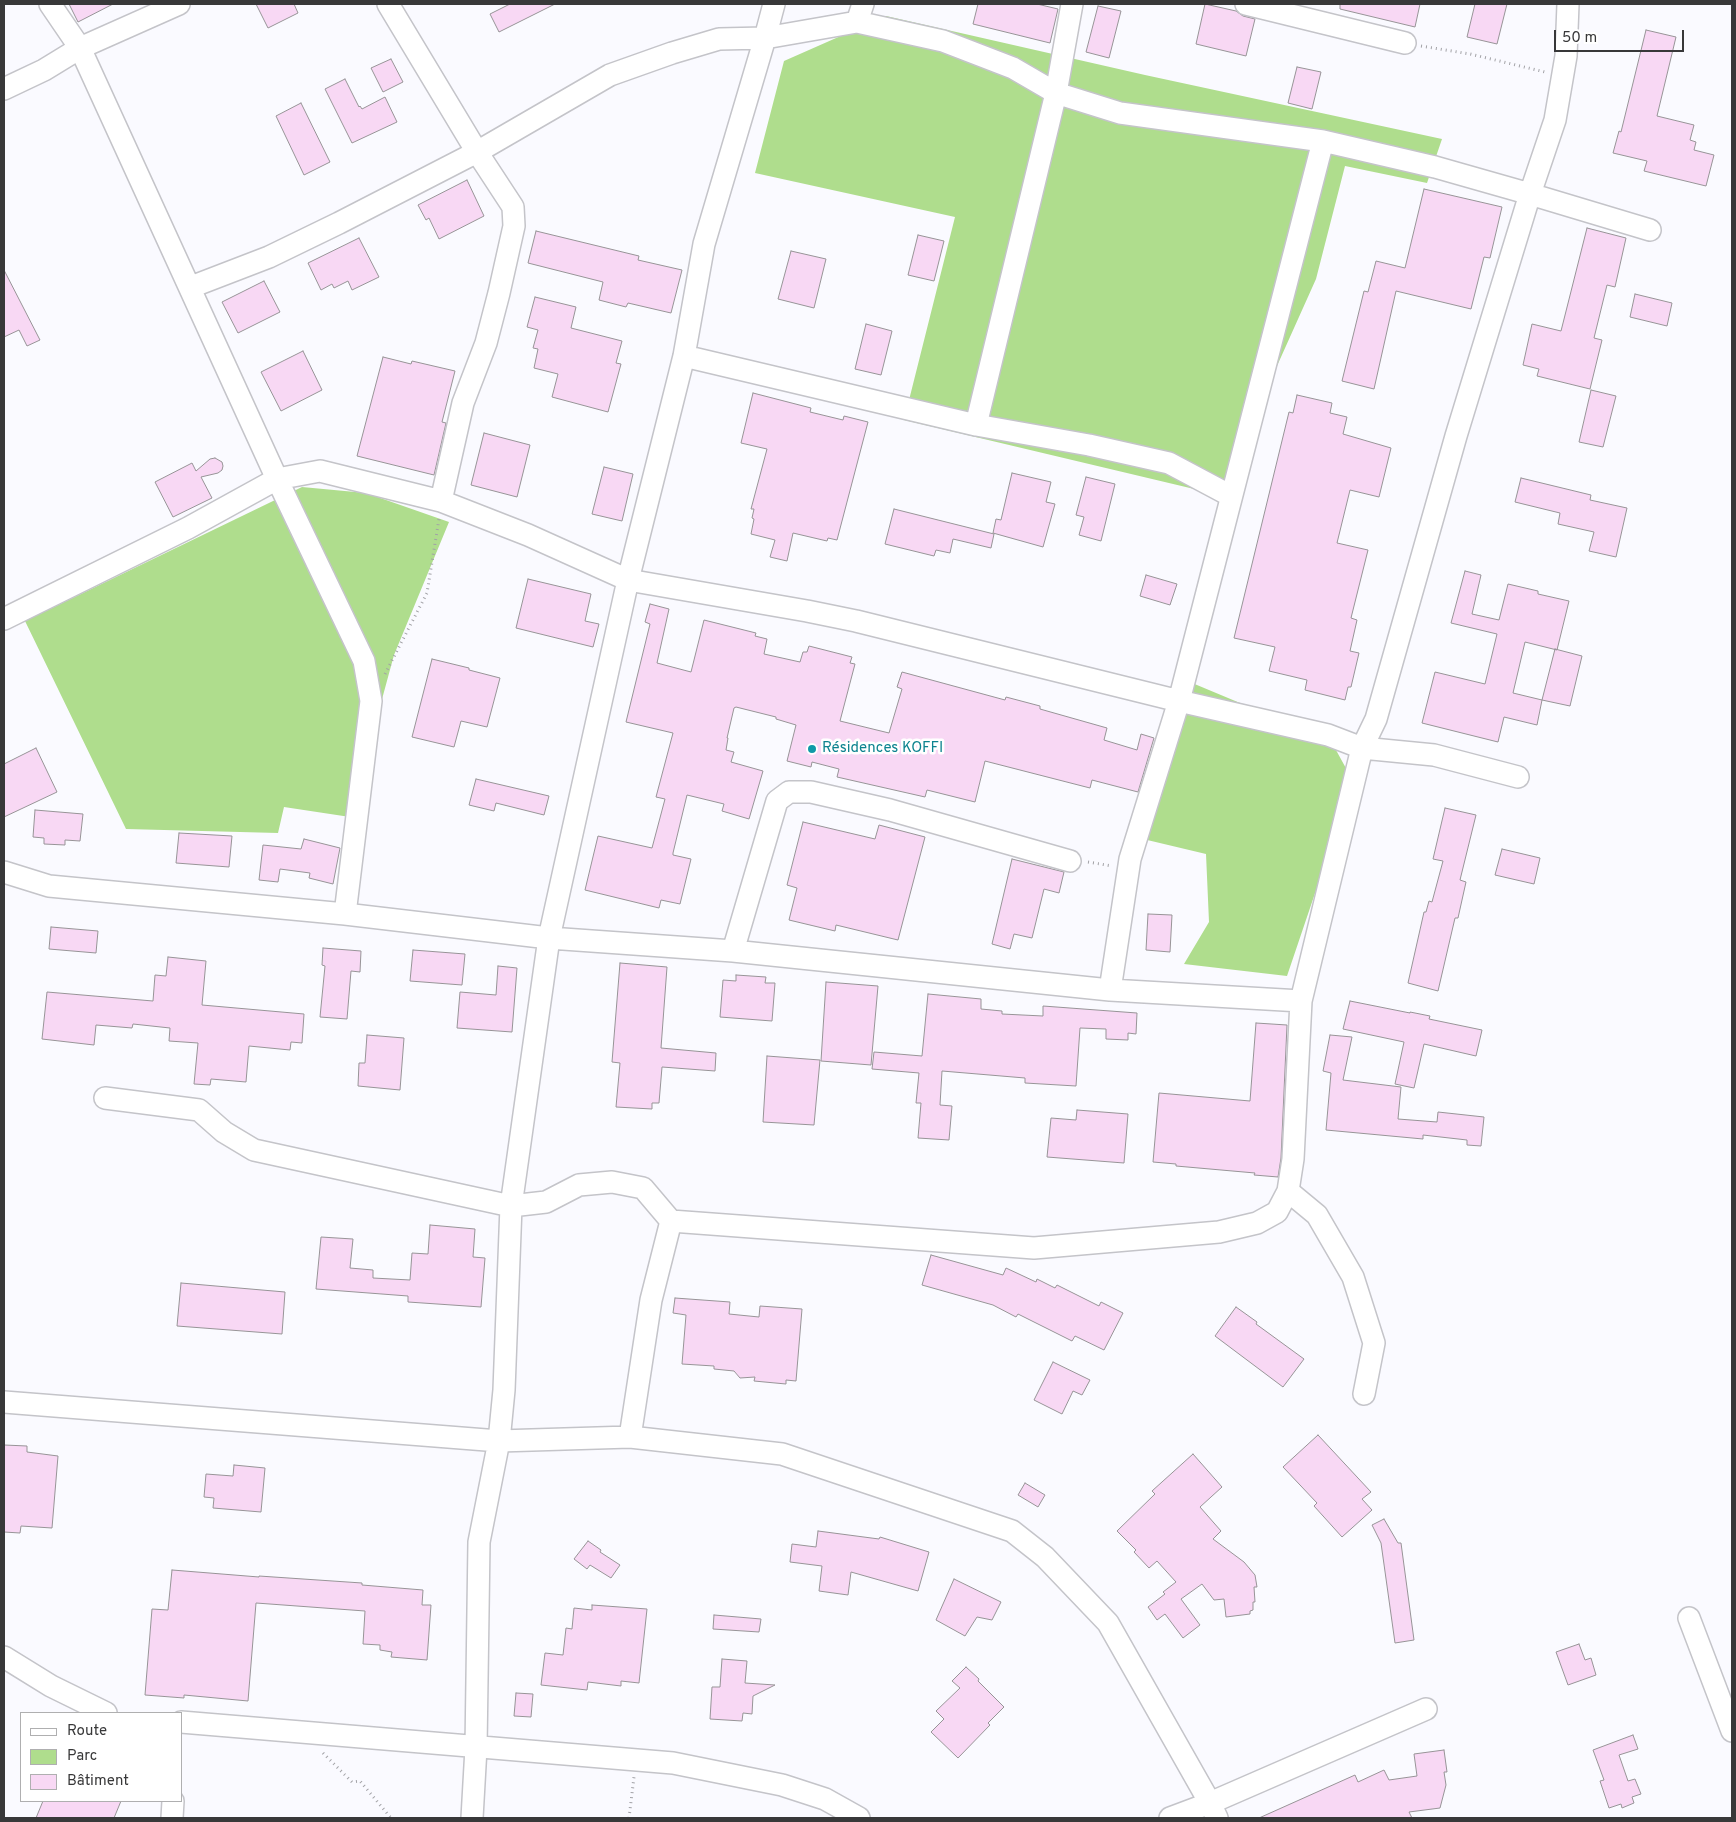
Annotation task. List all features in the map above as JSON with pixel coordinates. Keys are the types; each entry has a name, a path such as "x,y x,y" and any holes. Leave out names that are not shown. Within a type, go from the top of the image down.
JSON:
{"street":[{"path":"50,4 80,48 191,287 277,479 364,661 371,701 345,914"},
{"path":"4,89 44,70 80,48 179,4"},
{"path":"388,4 477,152 513,207 514,226 500,293 486,343 462,403 441,501"},
{"path":"472,1818 476,1748 480,1542 499,1441 504,1390 511,1206 549,938 628,580 684,356 704,244 774,4"},
{"path":"976,425 1056,93 1072,4"},
{"path":"1246,4 1405,43"},
{"path":"105,1098 199,1110 224,1132 254,1150 511,1206 546,1202 579,1185 612,1182 643,1188 671,1221 1034,1248 1219,1232 1258,1223 1277,1212 1288,1191 1293,1158 1301,1001 1362,748 1376,718 1456,436 1530,194 1555,120 1566,56 1568,4"},
{"path":"191,287 269,257 477,152 610,75 672,53 719,40 765,38 860,13 943,41 1013,68 1056,93 1120,113 1323,140 1435,167 1650,230"},
{"path":"1110,990 1130,859 1179,701 1323,140"},
{"path":"684,356 976,425 1089,445 1169,463 1231,496"},
{"path":"4,619 188,528 277,479 320,471 441,501 528,535 628,580 807,611 1328,735 1362,748 1434,755 1518,777"},
{"path":"733,951 776,801 789,792 812,792 890,810 1070,861"},
{"path":"4,872 49,886 345,914 549,938 733,951 1110,990 1301,1001"},
{"path":"1288,1191 1318,1215 1353,1277 1374,1343 1364,1394"},
{"path":"630,1437 651,1300 671,1221"},
{"path":"4,1402 499,1441 630,1437 782,1454 1012,1530 1045,1557 1108,1624 1214,1810"},
{"path":"1689,1618 1732,1731"},
{"path":"4,1657 51,1686 104,1712"},
{"path":"1170,1818 1214,1810 1426,1709"},
{"path":"182,1722 673,1763 782,1785 825,1799 859,1818"},
{"path":"172,1818 173,1802"}],"path":[{"path":"1405,43 1470,54 1562,77"},
{"path":"371,701 427,593 441,501"},
{"path":"1070,861 1102,863 1129,870"},
{"path":"302,1731 352,1782 360,1781 390,1818"},
{"path":"630,1818 636,1760"}],"green space":[{"path":"886,16 1145,75 1442,139 1427,183 1345,166 1316,279 1255,415 1232,498 904,420 955,217 755,173 784,61"},
{"path":"302,487 366,493 449,522 394,655 350,817 284,807 278,833 126,829 25,621"},
{"path":"1185,680 1331,741 1353,781 1287,976 1184,964 1209,922 1206,854 1143,839"}],"building":[{"path":"69,4 113,4 78,22"},
{"path":"256,4 294,4 298,13 268,28"},
{"path":"510,4 555,4 499,32 490,14"},
{"path":"978,4 1037,4 1058,9 1050,43 973,24"},
{"path":"1205,4 1236,11 1243,16 1255,19 1246,56 1196,44"},
{"path":"1340,4 1420,4 1415,27 1340,9"},
{"path":"1475,4 1507,4 1497,44 1467,37"},
{"path":"1098,6 1121,11 1109,58 1086,52"},
{"path":"1646,30 1676,37 1657,116 1694,125 1690,140 1696,142 1694,150 1714,155 1706,186 1644,171 1647,161 1613,153 1619,131 1621,132"},
{"path":"391,59 403,82 383,92 371,68"},
{"path":"1297,67 1321,72 1312,109 1288,103"},
{"path":"345,79 359,107 362,109 385,97 397,122 352,143 325,89"},
{"path":"301,103 330,162 304,175 276,116"},
{"path":"467,180 484,216 439,239 429,218 426,220 418,205"},
{"path":"1424,189 1502,207 1490,258 1484,257 1471,309 1396,291 1374,389 1342,381 1364,291 1368,292 1376,261 1405,268"},
{"path":"1587,228 1626,238 1615,287 1607,285 1594,338 1602,340 1590,389 1537,376 1539,369 1523,365 1532,324 1561,331"},
{"path":"536,231 639,256 638,260 682,270 671,313 628,303 626,307 599,300 603,282 528,263"},
{"path":"918,235 944,241 934,281 908,275"},
{"path":"359,238 379,277 352,290 348,281 334,288 332,284 321,290 308,263"},
{"path":"791,251 826,259 814,308 778,299"},
{"path":"4,270 40,340 27,346 19,330 4,337"},
{"path":"264,281 280,312 238,333 222,302"},
{"path":"1635,294 1672,303 1667,326 1630,317"},
{"path":"535,297 576,307 571,328 622,341 616,363 621,364 608,412 552,397 558,374 534,368 538,349 533,348 538,330 527,327"},
{"path":"866,324 892,331 881,375 855,369"},
{"path":"303,351 322,390 281,411 261,372"},
{"path":"383,357 411,364 412,361 455,371 442,422 446,423 434,475 357,456"},
{"path":"1591,390 1616,396 1603,447 1579,442"},
{"path":"753,393 811,408 810,412 843,420 844,416 868,422 837,540 828,538 827,541 793,533 787,561 770,557 775,540 751,534 754,509 751,509 767,449 741,443"},
{"path":"1297,395 1332,403 1330,413 1347,417 1343,434 1391,448 1379,497 1350,490 1337,543 1368,550 1351,618 1357,620 1350,651 1359,653 1351,687 1348,687 1345,700 1305,690 1307,680 1269,671 1275,647 1234,638 1289,412 1293,413"},
{"path":"484,433 530,445 517,497 471,485"},
{"path":"215,458 222,462 222,470 218,473 201,477 212,498 173,517 155,482 192,463 196,471 210,459"},
{"path":"604,467 633,474 622,521 592,514"},
{"path":"1012,473 1051,482 1046,502 1055,504 1043,547 993,533 996,519 1001,520"},
{"path":"1086,477 1115,484 1101,541 1079,535 1084,517 1076,515"},
{"path":"1521,478 1591,495 1590,500 1627,508 1616,557 1589,551 1594,532 1558,524 1560,513 1515,502"},
{"path":"894,509 994,534 991,548 953,539 950,553 936,550 934,556 885,544"},
{"path":"1465,571 1481,575 1472,614 1499,620 1508,584 1538,591 1538,594 1569,601 1557,650 1525,642 1513,693 1542,700 1537,725 1504,717 1498,742 1422,723 1435,672 1485,684 1497,634 1451,623"},
{"path":"1146,575 1177,584 1170,605 1140,596"},
{"path":"528,579 591,594 585,621 599,624 593,647 516,628"},
{"path":"650,604 669,609 657,663 691,672 704,620 756,633 755,636 767,639 764,654 800,662 803,652 807,652 809,646 852,657 850,663 855,664 840,721 889,733 902,689 897,687 902,672 1005,700 1006,697 1040,706 1040,709 1107,728 1104,740 1137,750 1141,734 1154,738 1138,792 1092,780 1090,788 985,761 975,802 927,790 925,797 837,777 839,769 812,762 811,767 787,761 796,725 776,719 776,717 736,707 734,708 727,738 726,750 734,752 731,762 763,771 749,819 722,811 724,804 687,795 673,853 673,855 691,859 680,904 661,900 659,908 585,890 598,836 652,848 665,799 656,797 673,733 626,722 650,624 645,622"},
{"path":"1555,649 1582,656 1570,706 1542,700"},
{"path":"432,659 500,678 487,727 461,721 454,747 412,737"},
{"path":"36,748 57,792 4,817 4,764"},
{"path":"476,779 549,796 544,815 496,803 494,811 469,805"},
{"path":"1445,808 1476,815 1460,880 1466,882 1458,918 1455,918 1438,991 1408,983 1424,912 1426,912 1429,901 1432,902 1443,861 1433,859"},
{"path":"35,810 83,814 80,841 65,840 65,845 44,844 44,838 33,837"},
{"path":"803,822 875,839 879,825 925,837 898,940 836,925 835,931 789,920 797,888 787,885"},
{"path":"179,833 232,836 229,867 176,863"},
{"path":"304,839 340,848 333,884 309,878 310,873 280,869 278,882 259,880 263,845 301,849"},
{"path":"1502,849 1540,858 1534,884 1495,875"},
{"path":"1012,859 1064,872 1059,893 1044,889 1032,938 1014,934 1010,949 992,944"},
{"path":"1148,914 1172,915 1170,952 1146,950"},
{"path":"51,927 98,931 96,953 49,949"},
{"path":"323,948 361,951 360,972 351,971 347,1019 320,1017 325,966 322,965"},
{"path":"413,950 465,954 462,985 410,981"},
{"path":"168,957 206,961 202,1005 304,1014 302,1043 291,1042 290,1050 249,1046 246,1082 211,1079 210,1085 194,1084 198,1043 169,1041 170,1028 133,1024 132,1028 96,1025 94,1045 42,1039 47,992 153,1001 155,975 166,976"},
{"path":"620,963 667,967 661,1048 716,1053 715,1071 662,1067 659,1103 652,1103 652,1109 616,1107 620,1063 612,1062"},
{"path":"498,966 517,968 512,1032 457,1028 460,992 496,995"},
{"path":"736,975 766,977 765,983 775,983 772,1021 720,1017 723,980 736,981"},
{"path":"826,982 878,986 871,1065 821,1061"},
{"path":"928,994 981,999 981,1009 1002,1011 1002,1014 1043,1016 1043,1006 1137,1013 1136,1034 1128,1033 1128,1040 1106,1039 1106,1029 1080,1028 1076,1086 1025,1083 1025,1078 942,1071 940,1105 952,1106 949,1140 918,1138 921,1103 916,1103 919,1073 872,1069 874,1052 922,1056"},
{"path":"1350,1001 1430,1016 1429,1019 1482,1030 1476,1056 1424,1044 1414,1088 1395,1084 1404,1042 1343,1029"},
{"path":"1256,1023 1287,1025 1281,1158 1278,1177 1153,1162 1159,1093 1250,1101"},
{"path":"367,1035 404,1038 400,1090 358,1086 359,1063 365,1063"},
{"path":"1330,1035 1352,1037 1343,1080 1401,1087 1398,1119 1437,1122 1438,1112 1484,1117 1481,1146 1467,1145 1467,1140 1423,1135 1423,1139 1326,1130 1331,1073 1323,1071"},
{"path":"767,1056 820,1060 814,1125 763,1122"},
{"path":"1077,1110 1128,1114 1124,1163 1047,1157 1051,1118 1076,1120"},
{"path":"430,1225 475,1229 473,1257 485,1258 481,1307 408,1302 408,1296 316,1289 321,1237 353,1239 350,1268 373,1270 373,1278 410,1280 412,1253 428,1254"},
{"path":"931,1255 1003,1275 1006,1268 1036,1282 1037,1279 1055,1288 1057,1285 1099,1306 1101,1302 1123,1313 1104,1350 1075,1336 1072,1341 1018,1314 1016,1317 993,1305 922,1285"},
{"path":"181,1283 285,1292 282,1334 177,1326"},
{"path":"675,1298 730,1302 729,1314 759,1317 760,1306 802,1309 796,1381 786,1380 786,1384 754,1381 755,1377 740,1378 734,1371 714,1369 714,1366 682,1364 686,1315 673,1313"},
{"path":"1236,1307 1304,1359 1283,1387 1215,1336"},
{"path":"1053,1362 1090,1380 1082,1395 1073,1391 1062,1414 1034,1400"},
{"path":"1318,1435 1371,1492 1362,1499 1372,1510 1342,1537 1314,1506 1317,1503 1283,1467"},
{"path":"4,1445 27,1446 27,1452 58,1456 52,1528 21,1526 20,1533 4,1532"},
{"path":"1193,1454 1222,1487 1200,1507 1221,1531 1213,1539 1244,1562 1255,1575 1257,1587 1254,1587 1255,1602 1253,1602 1253,1610 1250,1611 1250,1614 1226,1617 1224,1599 1214,1600 1202,1584 1181,1599 1200,1625 1183,1638 1165,1614 1157,1620 1148,1607 1165,1594 1163,1592 1176,1582 1157,1561 1149,1568 1134,1552 1136,1550 1117,1531 1155,1494 1152,1491"},
{"path":"234,1465 265,1468 261,1512 213,1508 214,1498 204,1497 206,1474 233,1476"},
{"path":"1025,1483 1045,1495 1038,1507 1018,1495"},
{"path":"1384,1519 1398,1543 1401,1543 1414,1640 1395,1643 1381,1543 1372,1525"},
{"path":"818,1531 879,1539 880,1537 929,1552 918,1591 851,1572 848,1595 819,1591 822,1566 790,1562 792,1544 816,1547"},
{"path":"588,1541 601,1550 600,1552 620,1565 611,1578 590,1565 587,1569 574,1559"},
{"path":"172,1570 362,1583 362,1585 423,1590 422,1605 431,1605 427,1660 391,1657 392,1652 380,1650 380,1645 363,1644 365,1611 256,1603 248,1701 184,1695 184,1698 145,1695 152,1609 168,1610"},
{"path":"954,1579 1001,1602 992,1620 977,1617 965,1636 936,1620"},
{"path":"592,1605 647,1609 639,1683 621,1681 621,1686 588,1682 587,1690 541,1685 545,1653 563,1655 566,1628 572,1629 574,1608 592,1610"},
{"path":"714,1615 761,1619 759,1632 713,1629"},
{"path":"1579,1644 1585,1660 1591,1658 1596,1675 1568,1685 1556,1652"},
{"path":"722,1659 747,1661 745,1683 775,1685 753,1696 752,1714 743,1713 742,1721 710,1719 712,1687 720,1687"},
{"path":"966,1667 1004,1707 988,1723 990,1725 958,1758 931,1732 944,1719 936,1711 960,1688 952,1681"},
{"path":"516,1693 533,1694 531,1717 514,1716"},
{"path":"1633,1735 1638,1749 1619,1755 1628,1781 1635,1779 1641,1794 1632,1797 1634,1803 1622,1808 1621,1804 1609,1808 1600,1781 1604,1780 1593,1750"},
{"path":"1444,1750 1447,1772 1444,1772 1446,1785 1440,1808 1409,1812 1412,1818 1259,1818 1355,1775 1358,1782 1384,1770 1389,1780 1417,1776 1414,1754"},
{"path":"43,1802 121,1802 114,1818 36,1818"}],"place":[{"name":"Résidences KOFFI","path":"812,749"}]}
